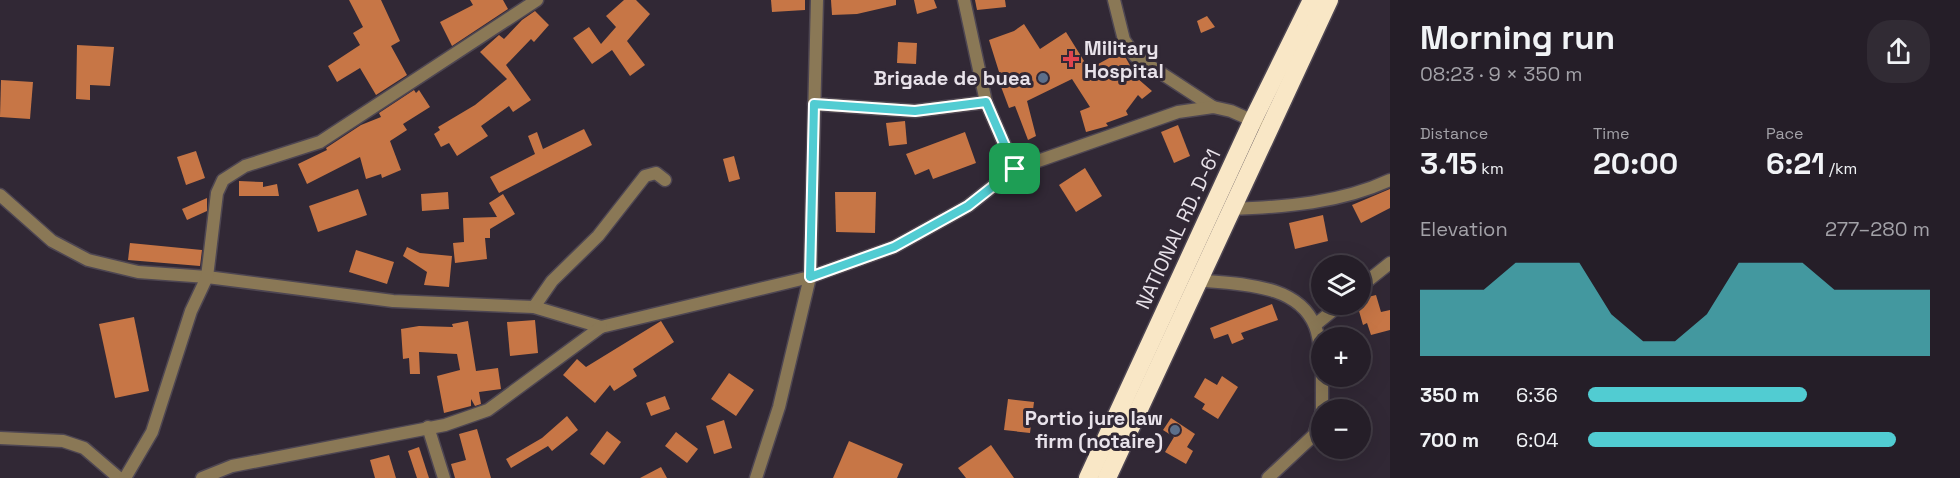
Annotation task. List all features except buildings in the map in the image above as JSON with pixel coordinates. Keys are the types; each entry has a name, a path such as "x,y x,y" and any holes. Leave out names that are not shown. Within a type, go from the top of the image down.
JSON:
{"highway":[{"name":"NATIONAL RD. D-61","path":"1088,478 1260,124 1312,0"},
{"name":"NATIONAL RD. D-61","path":"1107,478 1231,209 1260,124 1329,0"}],"street":[{"path":"125,478 152,432 191,311 207,276 217,193 223,180 245,166 320,142 537,0"},
{"path":"756,478 779,407 810,277 817,0"},
{"path":"964,0 986,102 1015,169"},
{"path":"1114,0 1124,40 1135,56 1213,107 1231,111 1260,124"},
{"path":"814,104 915,111 986,102"},
{"path":"202,478 232,466 445,425 488,410 601,327 810,277 894,247 968,206 1015,169 1178,112 1213,107"},
{"path":"534,307 552,281 598,237 645,176 656,173 665,180"},
{"path":"1231,209 1315,202 1365,192 1390,180"},
{"path":"0,195 52,241 88,260 138,272 207,276 393,301 534,307 601,327"},
{"path":"1371,278 1390,263"},
{"path":"1198,280 1268,289 1286,295 1302,306 1315,325 1327,315"},
{"path":"428,428 444,478"},
{"path":"0,438 63,441 84,448 119,478"},
{"path":"1268,478 1311,438"}],"place":[{"name":"Military Hospital","path":"1071,59"},
{"name":"Brigade de buea","path":"1043,78"},
{"name":"Portio jure law firm (notaire)","path":"1175,430"}],"route":[{"path":"986,102 1015,169 968,206 894,247 810,277 814,104 915,111 986,102"}]}
